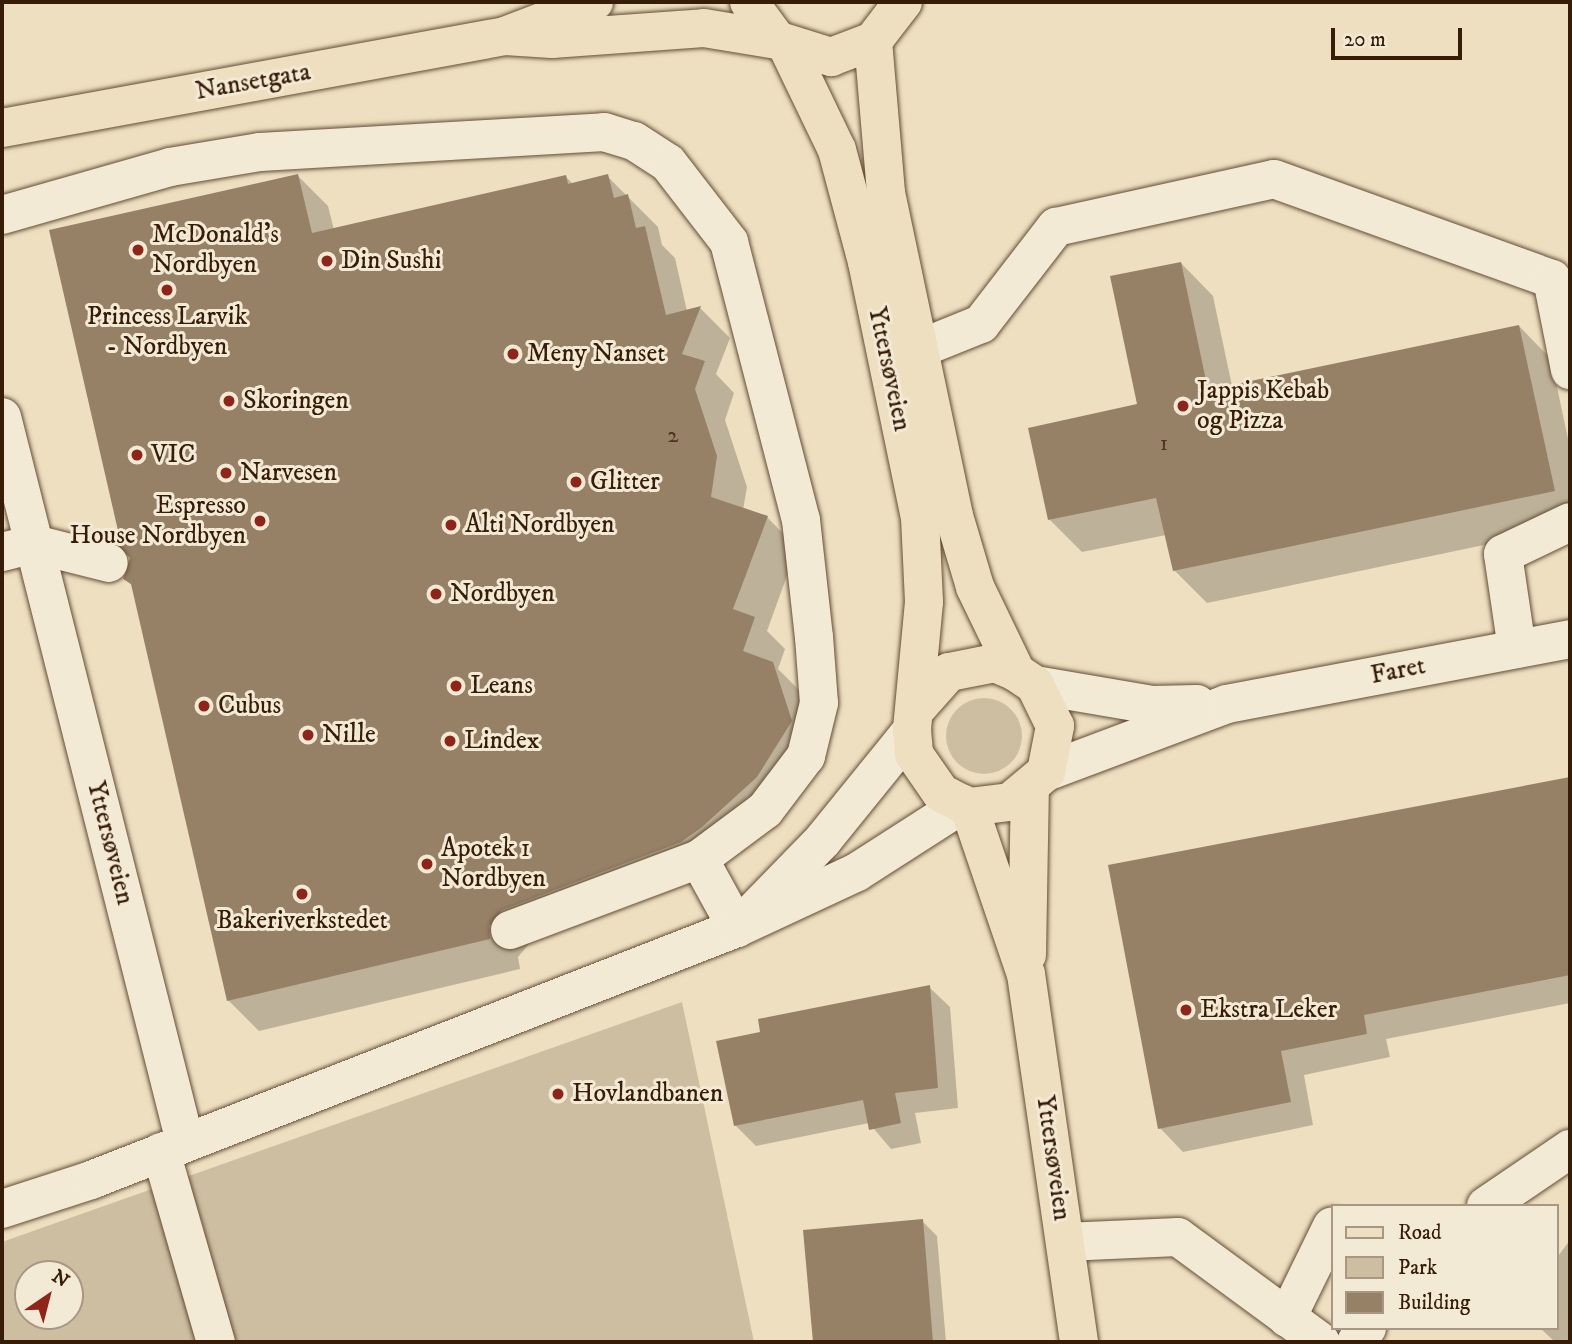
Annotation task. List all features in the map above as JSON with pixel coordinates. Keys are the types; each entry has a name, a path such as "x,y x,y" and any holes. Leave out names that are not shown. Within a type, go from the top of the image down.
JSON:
{"main road":[{"name":"Nansetgata","path":"505,36 594,2"},
{"name":"Yttersøveien","path":"749,2 782,43 836,150 867,262 920,517 925,602 915,719"},
{"path":"873,41 905,4"},
{"name":"Nansetgata","path":"2,128 505,36 704,27 782,43 831,57 873,41"},
{"name":"Yttersøveien","path":"873,41 886,193 962,549 1026,679"},
{"path":"995,663 1026,679 1055,726 1038,781 1010,802 966,805 924,776 915,719 949,672 995,663"},
{"name":"Yttersøveien","path":"1026,974 1038,781"},
{"name":"Yttersøveien","path":"966,805 1026,974 1079,1342"}],"street":[{"path":"2,215 170,167 260,152 604,132 634,141 668,163 729,242 774,400 801,520 819,703 806,756 765,810 699,859 510,930"},
{"path":"919,349 981,324 1056,227 1274,179 1552,279 1570,370"},
{"name":"Yttersøveien","path":"2,417 18,548 173,1147 216,1342"},
{"path":"1517,649 1503,554 1570,522"},
{"path":"18,548 109,563"},
{"name":"Faret","path":"1026,679 1152,705 1227,704 1570,639"},
{"name":"Faret","path":"1038,781 1227,704"},
{"path":"737,928 823,840 915,719"},
{"path":"2,1209 173,1147 737,928 857,872 966,805"},
{"path":"699,859 737,928"},
{"path":"1489,1204 1570,1149"},
{"path":"1287,1318 1330,1230"},
{"path":"1065,1242 1178,1237 1321,1342"}],"green space":[{"path":"984,698 998,701 1011,709 1019,722 1022,736 1019,750 1011,763 998,771 984,774 970,771 957,763 949,750 946,736 949,722 957,709 970,701"},
{"name":"Hovlandbanen","path":"682,1002 754,1342 2,1342 2,1242"}],"building":[{"name":"Nordbyen","path":"298,174 312,233 566,175 568,184 608,174 614,198 628,194 636,228 645,226 666,315 701,306 682,354 705,361 695,389 717,456 711,497 768,516 733,609 755,617 743,651 773,662 792,721 757,777 701,828 681,842 502,910 489,926 490,939 227,1001 131,584 123,579 130,558 115,542 119,535 49,230"},
{"path":"1181,262 1208,390 1519,325 1555,491 1173,571 1156,498 1048,520 1028,428 1137,404 1110,276"},
{"path":"1570,777 1570,975 1364,1015 1367,1034 1281,1051 1291,1102 1158,1129 1108,865"},
{"path":"930,985 938,1088 895,1093 901,1123 869,1130 863,1100 734,1126 716,1041 760,1032 758,1019"},
{"path":"923,1219 933,1342 813,1342 803,1230"}],"place":[{"name":"McDonald's Nordbyen","path":"138,250"},
{"name":"Din Sushi","path":"327,261"},
{"name":"Princess Larvik - Nordbyen","path":"167,290"},
{"name":"Meny Nanset","path":"513,354"},
{"name":"Skoringen","path":"229,401"},
{"name":"Jappis Kebab og Pizza","path":"1183,406"},
{"name":"VIC","path":"137,455"},
{"name":"Narvesen","path":"226,473"},
{"name":"Glitter","path":"576,482"},
{"name":"Espresso House Nordbyen","path":"260,521"},
{"name":"Alti Nordbyen","path":"451,525"},
{"name":"Nordbyen","path":"436,594"},
{"name":"Leans","path":"456,686"},
{"name":"Cubus","path":"204,706"},
{"name":"Nille","path":"308,735"},
{"name":"Lindex","path":"450,741"},
{"name":"Apotek 1 Nordbyen","path":"427,864"},
{"name":"Bakeriverkstedet","path":"302,894"},
{"name":"Ekstra Leker","path":"1186,1010"},
{"name":"Hovlandbanen","path":"558,1094"}]}
